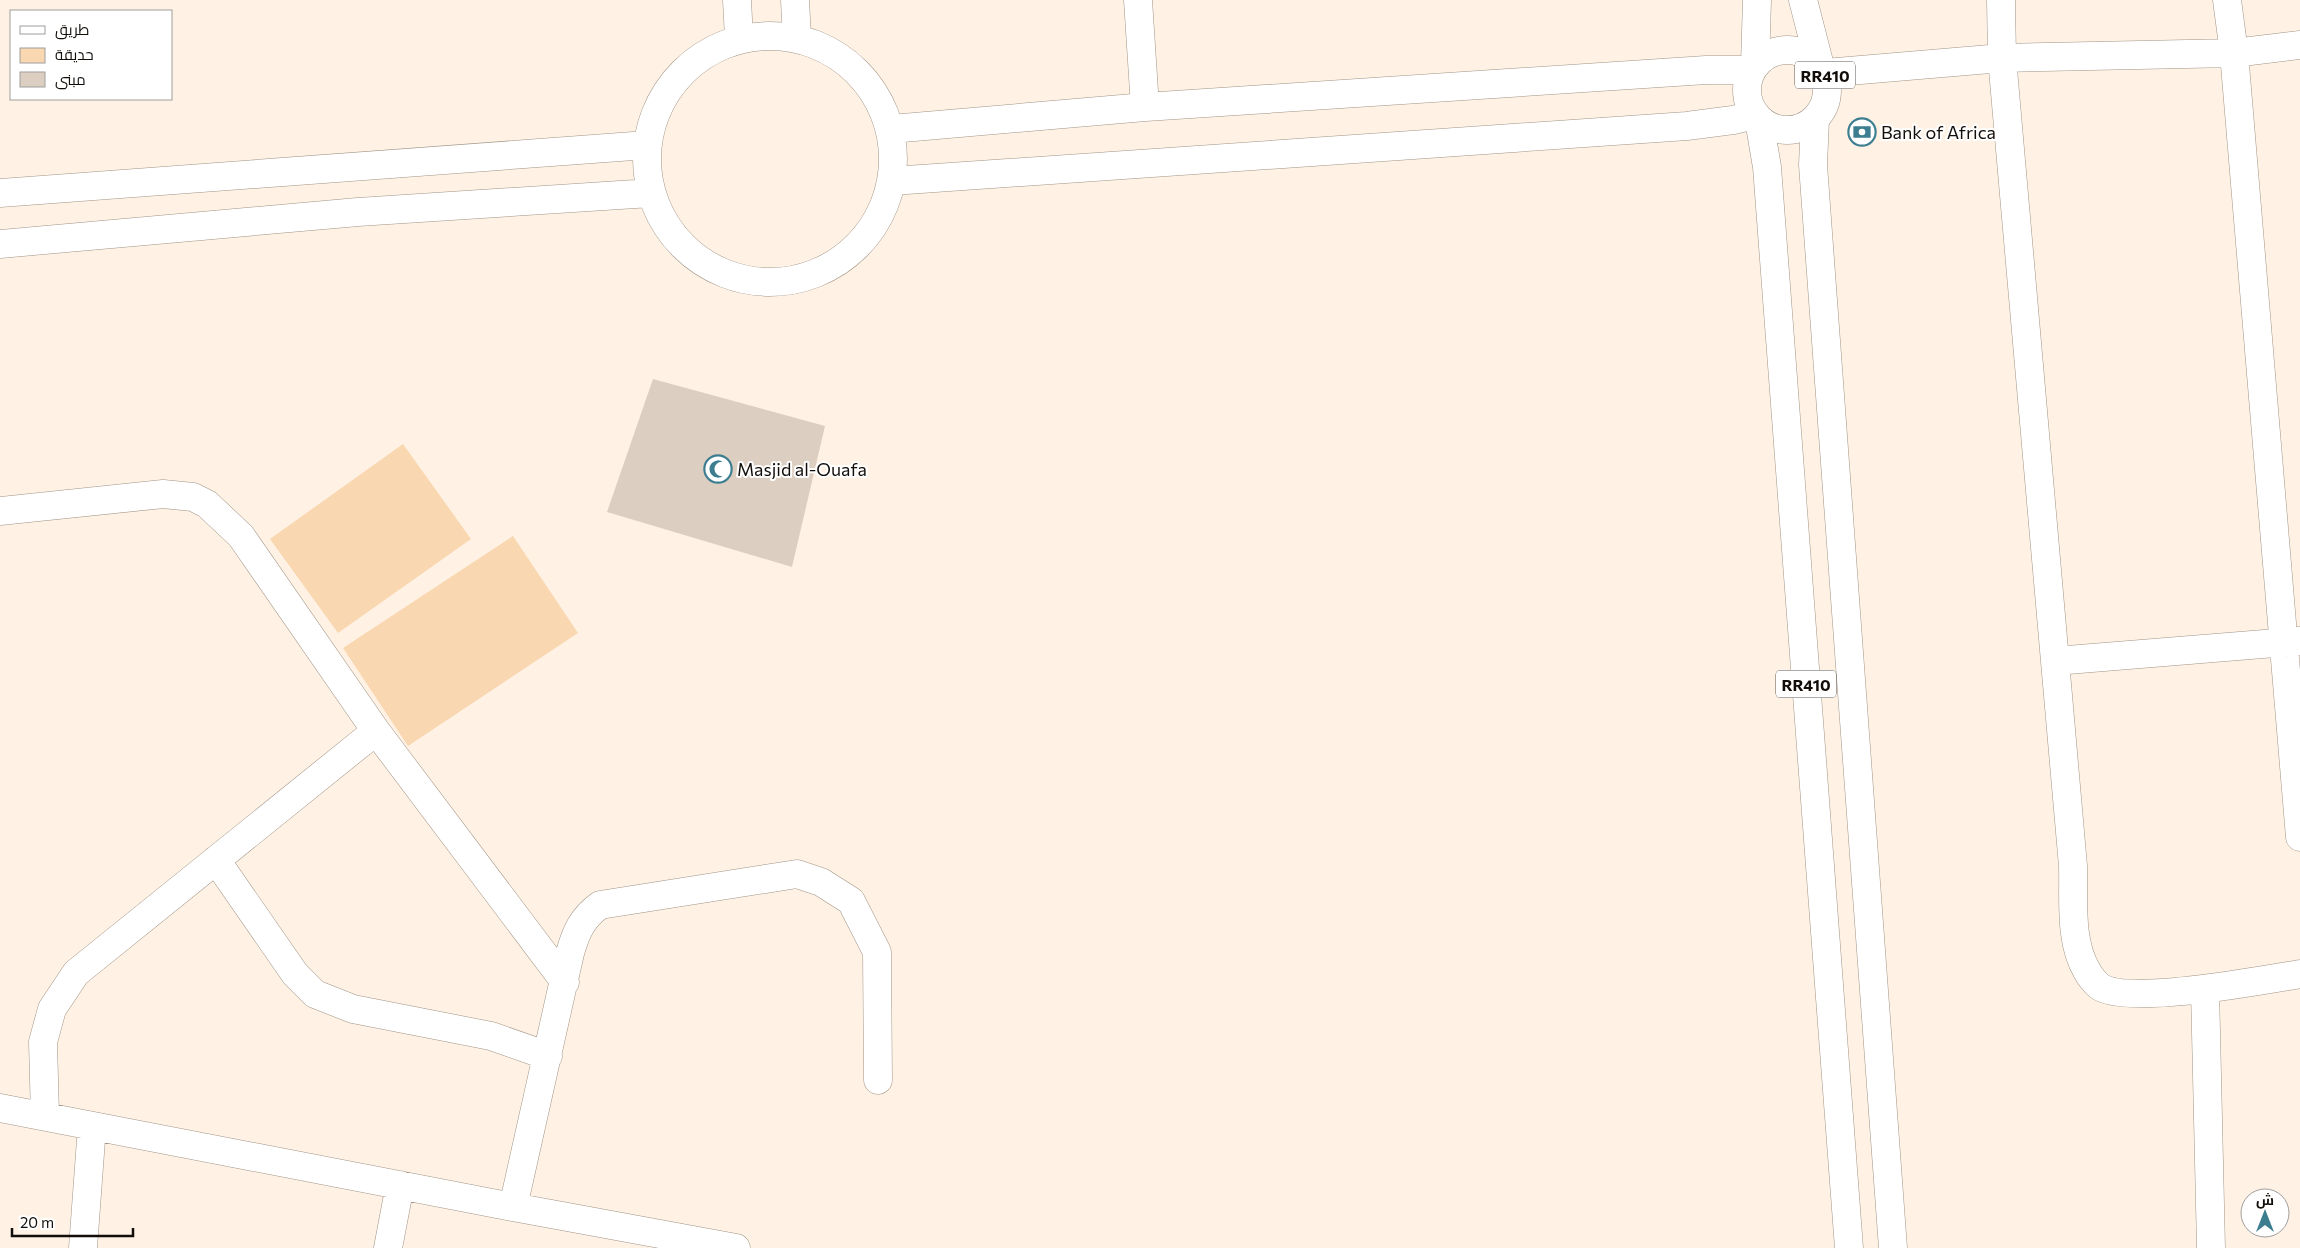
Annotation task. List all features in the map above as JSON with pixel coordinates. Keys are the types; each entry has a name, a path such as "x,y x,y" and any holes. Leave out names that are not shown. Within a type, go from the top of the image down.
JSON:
{"main road":[{"path":"737,0 739,38"},
{"path":"795,0 797,38"},
{"path":"1138,0 1145,107"},
{"name":"RR410","path":"1757,0 1753,68 1747,82 1747,93 1757,117 1767,167 1849,1248"},
{"name":"RR410","path":"1803,0 1828,85 1827,98 1823,109 1815,120 1814,172 1893,1248"},
{"path":"2001,0 2002,58 2055,661 2072,866 2075,930 2087,971 2100,987 2124,993 2205,989 2300,974"},
{"path":"2227,0 2234,53 2291,641 2300,837"},
{"path":"739,38 797,38 815,44 850,64 876,93 890,129 894,155 892,181 878,220 852,252 816,274 776,282 735,278 698,260 668,230 651,193 646,169 647,145 655,112 673,82 698,58 739,38"},
{"path":"1822,69 2002,58 2234,53 2300,46"},
{"name":"RR410","path":"1753,68 1766,55 1780,50 1795,50 1809,56 1822,69"},
{"path":"890,129 1145,107 1753,68"},
{"path":"892,181 1687,126 1757,117 1773,128 1788,130 1802,128 1815,120"},
{"path":"0,193 647,145"},
{"path":"0,244 358,212 651,193"},
{"path":"0,511 163,494 193,497 207,504 241,536 376,731 565,982"},
{"path":"2055,661 2291,641"},
{"path":"46,1116 43,1042 52,1009 76,973 376,731"},
{"path":"216,860 295,974 315,994 352,1009 491,1036 548,1056"},
{"path":"513,1207 570,953 577,930 587,915 600,905 797,874 821,882 851,900 877,952 878,1080"},
{"path":"2205,989 2211,1248"},
{"path":"0,1108 736,1248"},
{"path":"83,1248 92,1126"},
{"path":"388,1248 400,1185"}],"green space":[{"path":"403,444 471,539 338,633 270,539"},
{"path":"513,536 578,633 408,746 343,648"}],"building":[{"name":"Masjid al-Ouafa","path":"653,379 825,426 792,567 607,512"}],"place":[{"name":"Bank of Africa","path":"1862,132"},
{"name":"Masjid al-Ouafa","path":"718,469"}]}
